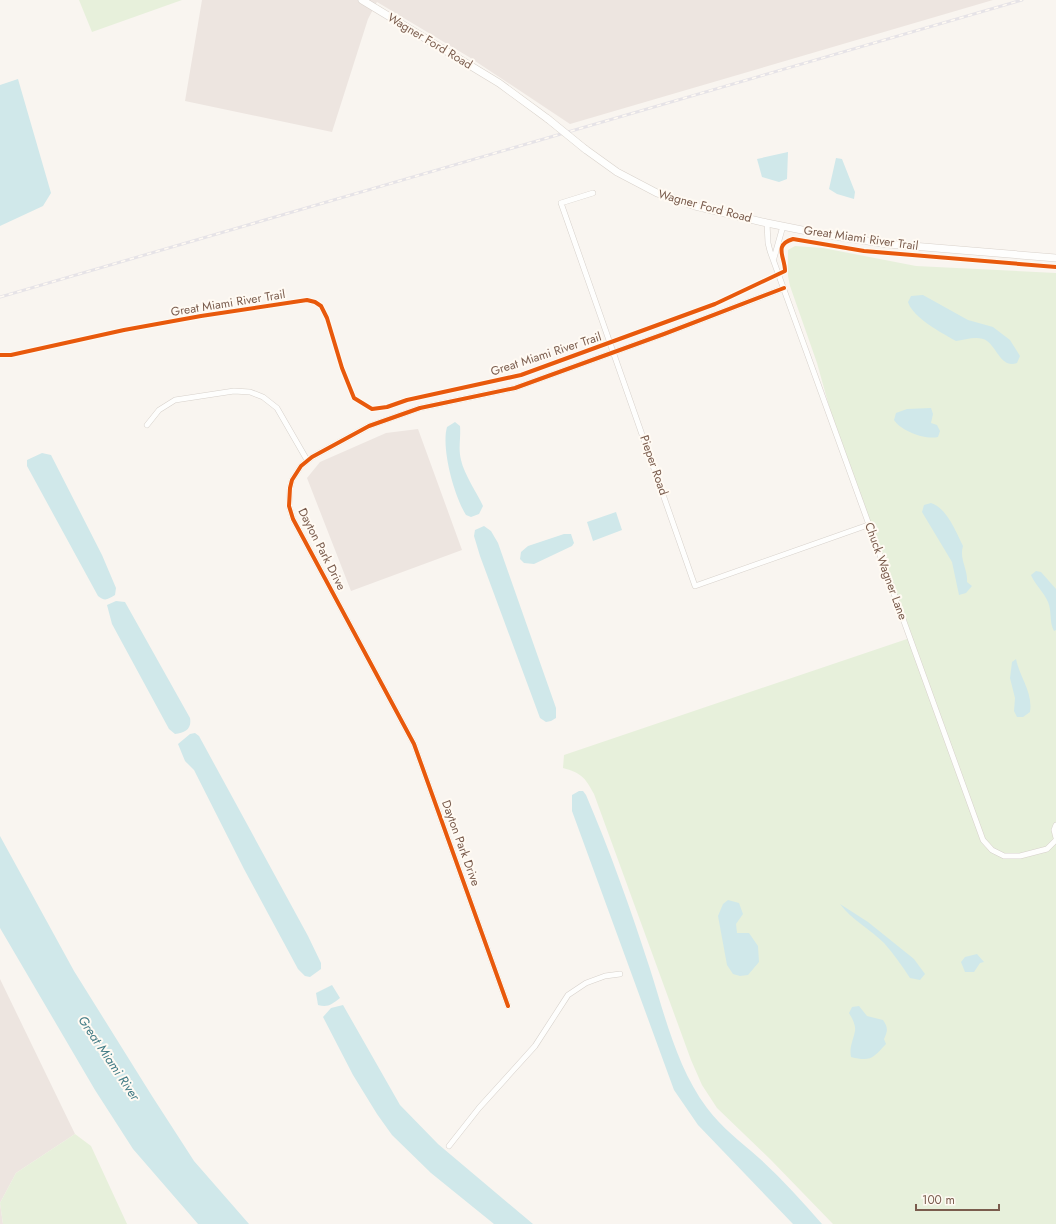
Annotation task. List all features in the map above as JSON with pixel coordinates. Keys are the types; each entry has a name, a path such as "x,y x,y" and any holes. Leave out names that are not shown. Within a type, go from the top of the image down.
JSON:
{"main road":[{"name":"Wagner Ford Road","path":"362,0 499,83 617,172 657,193 695,206 827,235 888,244 1056,258"}],"street":[{"name":"Pieper Road","path":"592,193 561,203 695,586 868,525"},
{"name":"Chuck Wagner Lane","path":"767,223 768,243 868,525 984,840 992,850 1004,856 1020,856 1048,848 1056,839 1054,830 1056,824"},
{"path":"774,258 783,226"},
{"name":"Dayton Park Drive","path":"508,1006 414,744 291,513 289,497 292,480 307,460 364,428 389,418 420,408 514,388 614,353 784,288"},
{"path":"147,425 159,410 175,400 234,391 250,392 263,397 277,408 307,460"},
{"path":"450,1146 479,1108 535,1046 568,995 586,983 605,976 620,974"}],"shaded area":[{"path":"202,0 993,0 570,124 469,57 377,2 368,19 332,132 185,101"},
{"path":"418,429 462,550 351,591 307,478 320,462 386,433"},
{"path":"0,979 75,1134 16,1173 0,1203"},
{"path":"0,1203 3,1224 0,1224"}],"green space":[{"path":"79,0 182,0 92,32"},
{"path":"795,246 823,248 916,266 1056,273 1056,1224 833,1224 770,1159 717,1108 702,1085 691,1060 594,794 582,776 563,768 564,755 910,638 839,442 817,363 790,286 788,276 788,250"},
{"path":"75,1134 91,1146 127,1224 3,1224 0,1203 16,1173"}],"water":[{"path":"18,79 51,193 43,206 0,226 0,85"},
{"path":"788,152 787,179 779,182 762,177 757,159"},
{"path":"836,158 842,159 855,192 854,199 837,194 829,189"},
{"path":"923,295 968,320 993,327 1010,340 1020,356 1017,363 1012,364 1004,361 991,344 984,339 976,338 956,341 922,319 911,308 908,302 911,296"},
{"path":"931,408 933,414 931,423 937,425 940,431 938,437 933,438 914,434 902,428 894,420 896,413 907,409"},
{"path":"455,422 460,426 461,460 483,506 479,514 471,517 466,515 461,507 453,484 447,459 447,427"},
{"path":"42,453 51,455 102,555 116,588 115,595 108,599 103,599 98,596 27,466 27,460"},
{"path":"931,503 942,510 946,515 963,546 962,555 967,582 972,586 966,593 959,595 952,562 922,512 924,505"},
{"path":"616,512 622,530 593,541 587,522"},
{"path":"484,526 491,531 498,543 556,708 556,718 551,721 546,722 540,718 480,556 474,536 475,530"},
{"path":"564,534 571,534 574,543 572,546 534,564 524,563 520,559 521,552 528,546"},
{"path":"1036,571 1041,572 1056,589 1056,630 1054,631 1048,602 1031,575"},
{"path":"116,601 125,602 190,718 189,728 182,733 175,734 169,729 112,624 107,605"},
{"path":"1016,659 1030,698 1030,712 1023,717 1017,717 1014,711 1015,698 1010,678 1012,662"},
{"path":"195,733 199,736 308,936 321,963 321,969 310,977 305,976 298,969 244,869 194,770 185,761 178,744 190,734"},
{"path":"579,791 583,791 586,795 620,881 673,1041 688,1076 707,1108 719,1122 776,1174 822,1224 793,1224 698,1125 674,1090 572,811 572,795"},
{"name":"Great Miami River","path":"0,836 74,971 152,1096 194,1161 249,1224 198,1224 133,1149 95,1090 0,928"},
{"path":"728,900 739,903 743,914 736,924 737,933 749,933 758,946 759,962 748,975 740,976 733,974 727,965 718,916 723,904"},
{"path":"840,904 868,922 914,959 925,974 920,980 910,978 884,943 850,915"},
{"path":"977,954 984,962 980,963 974,972 965,972 961,962 965,957"},
{"path":"332,985 340,998 327,1006 318,1005 316,993"},
{"path":"343,1005 400,1105 438,1144 533,1224 494,1224 431,1173 392,1135 353,1075 323,1017 331,1008"},
{"path":"859,1006 867,1016 883,1020 887,1027 884,1039 886,1044 878,1053 867,1059 851,1057 851,1047 855,1029 854,1022 849,1013 852,1007"}],"railway":[{"path":"0,297 1022,0"}],"cycle path":[{"name":"Great Miami River Trail","path":"0,355 11,355 124,330 201,316 307,300 315,302 321,306 327,318 342,368 354,398 372,409 387,407 407,400 521,375 715,304 785,271 782,248 783,245 793,239 864,251 1056,267"},
{"path":"508,1006 414,744 293,519 289,506 292,480 301,466 312,457 369,426 420,408 515,388 664,334 784,288"}]}
